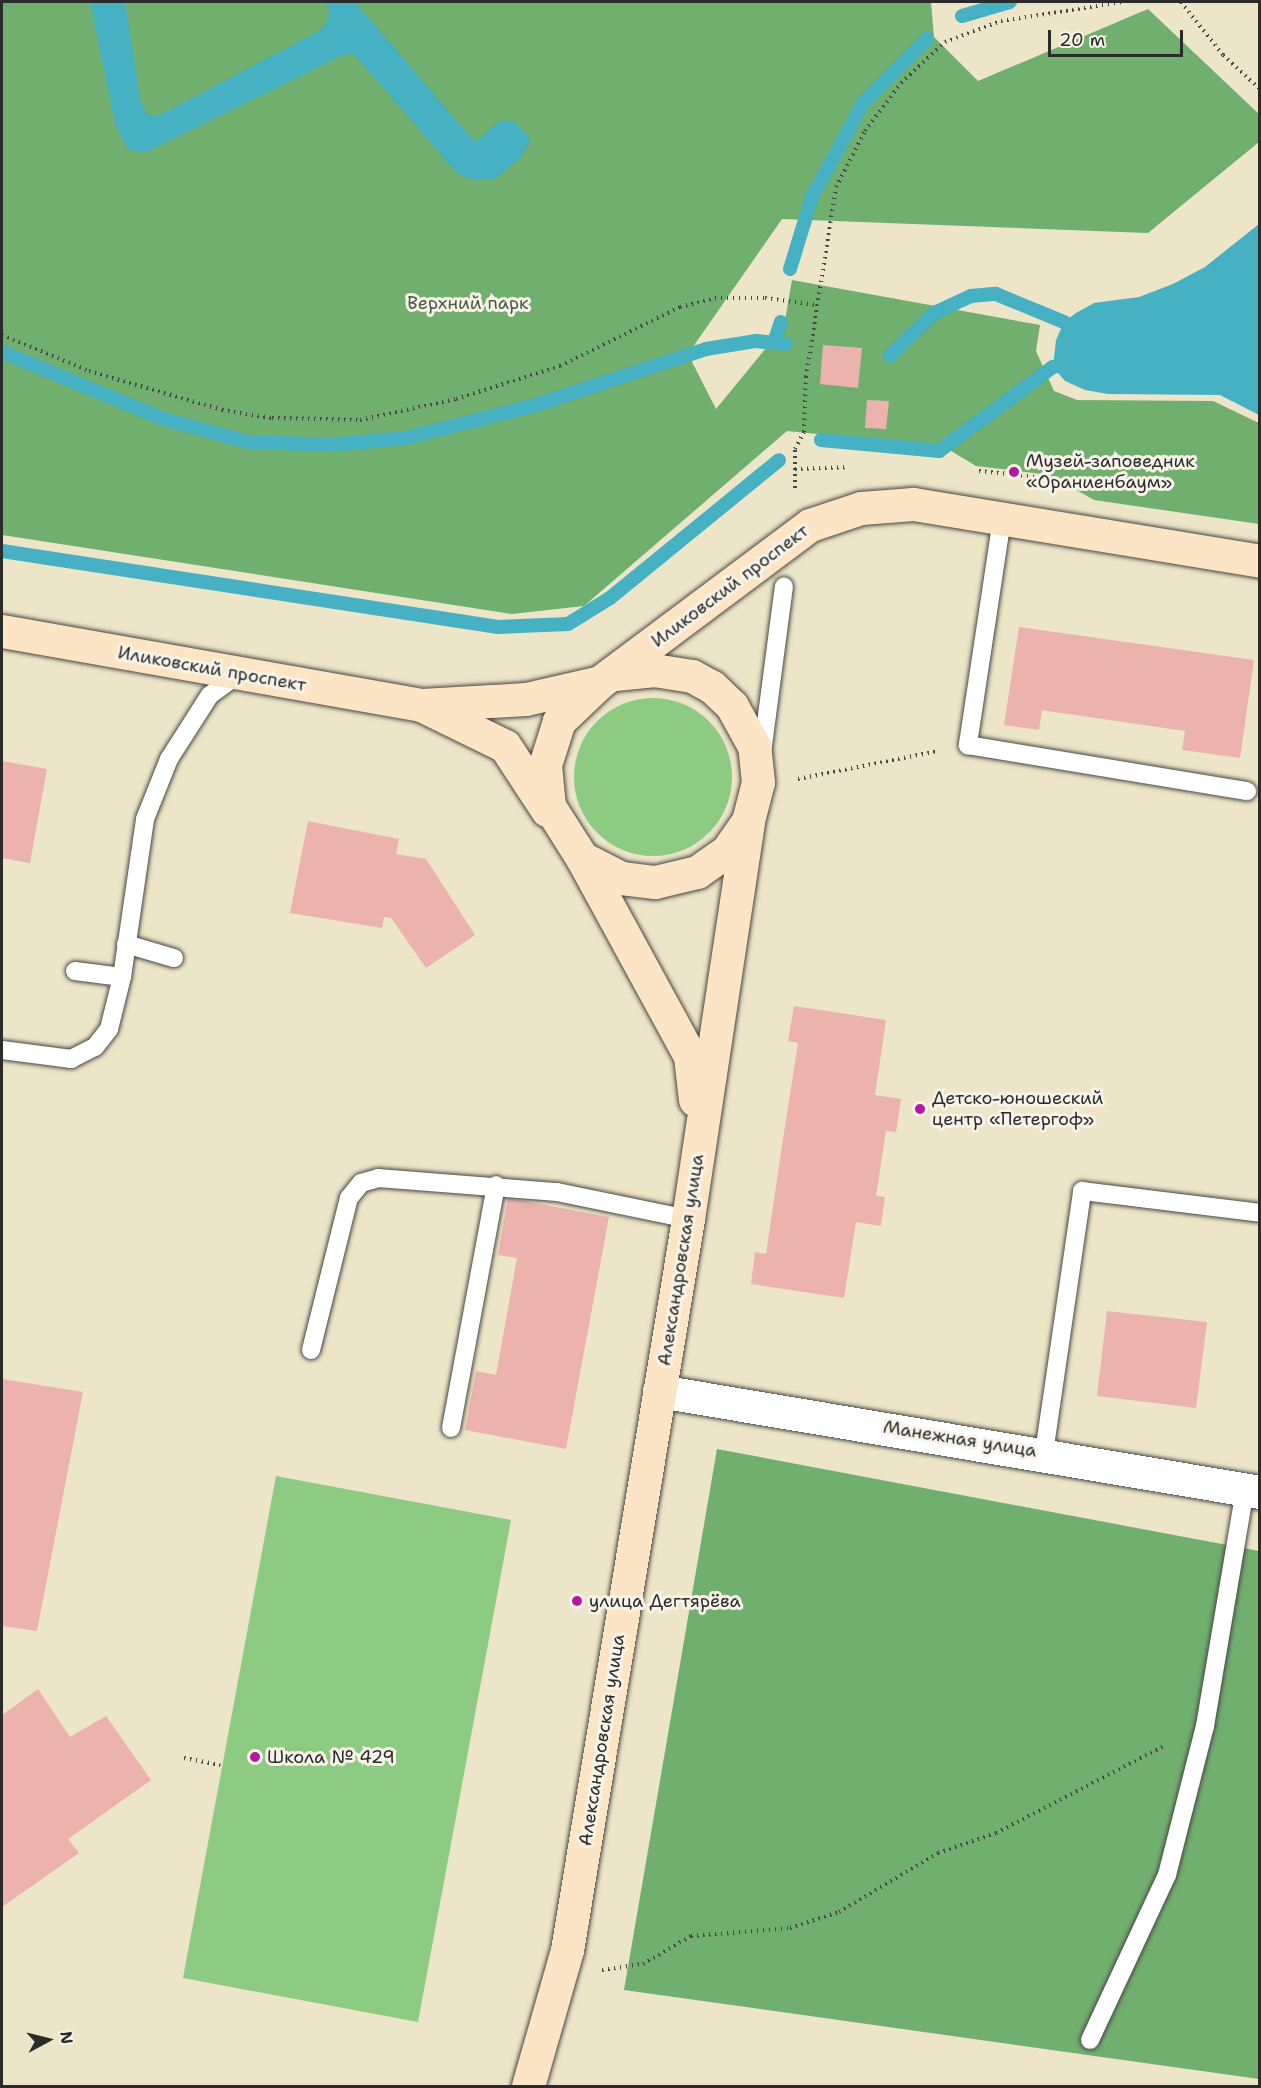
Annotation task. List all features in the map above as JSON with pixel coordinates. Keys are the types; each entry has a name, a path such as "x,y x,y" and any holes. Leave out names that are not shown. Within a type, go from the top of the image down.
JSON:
{"main road":[{"name":"Иликовский проспект","path":"2,631 422,705 526,699 607,678 810,525 861,508 913,504 1260,561"},
{"path":"748,821 727,850 697,872 655,882 621,878 577,853 549,806 545,765 559,721 607,678 655,670 692,676 712,687 732,706 754,746 758,782"},
{"name":"Иликовский проспект","path":"422,705 505,746 577,853"},
{"name":"Александровская улица","path":"528,2086 567,1950 688,1219 748,821 758,782"},
{"name":"Александровская улица","path":"577,853 690,1056 700,1141"}],"street":[{"name":"Манежная улица","path":"659,1391 1044,1453 1252,1491"}],"lane":[{"path":"1002,519 968,746 1247,791"},
{"path":"758,782 784,586"},
{"path":"2,1050 71,1059 95,1047 109,1029 122,977 145,819 169,759 210,695 239,674"},
{"path":"126,944 174,958"},
{"path":"75,971 122,977"},
{"path":"310,1350 350,1198 361,1183 378,1178 496,1185 557,1192 688,1219"},
{"path":"451,1428 496,1185"},
{"path":"1044,1453 1082,1191 1260,1214"},
{"path":"1090,2040 1167,1875 1205,1726 1252,1491"}],"path":[{"path":"810,525 795,501 795,449 804,432 806,377 836,187 865,131 901,83 945,42 992,24 1122,2"},
{"path":"1181,2 1223,55 1260,90"},
{"path":"2,335 89,372 222,410 272,418 360,420 456,399 560,366 680,307 715,298 765,298 818,305"},
{"path":"794,780 968,746"},
{"path":"600,1971 643,1964 691,1936 790,1928 839,1912 938,1852 996,1833 1205,1726"},
{"path":"184,1758 220,1765"}],"green space":[{"name":"Верхний парк","path":"2,2 931,2 934,37 978,81 1148,9 1260,115 1259,142 1148,233 782,219 688,354 716,409 784,326 792,280 1040,325 1036,351 1054,391 1077,400 1213,401 1259,423 1259,524 1094,500 1050,475 976,466 943,446 787,431 584,606 512,614 2,535"},
{"path":"653,698 669,699 683,704 697,711 709,721 719,733 726,747 731,761 731,793 726,807 719,821 709,833 697,843 683,850 669,855 653,856 637,855 623,850 609,843 597,833 587,821 580,807 575,793 574,777 575,761 580,747 587,733 597,721 609,711 623,704 637,699"},
{"path":"717,1449 1259,1551 1259,2079 624,1990"},
{"path":"276,1476 511,1520 418,2022 183,1978"}],"water":[{"path":"90,2 125,2 141,104 149,116 160,115 319,31 328,21 329,8 323,2 355,2 475,142 498,122 513,121 526,133 530,142 521,157 495,179 472,180 457,173 354,54 343,55 149,151 137,152 127,148 115,124"},
{"path":"1259,224 1259,415 1220,395 1108,394 1085,390 1065,381 1053,367 1056,340 1064,322 1076,313 1094,303 1139,297 1173,284 1205,267"}],"building":[{"path":"823,345 862,348 858,388 820,384"},
{"path":"867,400 889,401 886,429 865,428"},
{"path":"1019,627 1254,660 1240,758 1182,750 1185,731 1042,710 1039,730 1004,725"},
{"path":"2,761 47,769 30,863 2,858"},
{"path":"308,821 399,839 396,854 426,859 475,935 426,968 391,918 384,917 382,928 290,913"},
{"path":"794,1006 886,1020 875,1095 901,1099 896,1132 886,1131 876,1196 885,1197 881,1226 856,1222 844,1298 751,1284 755,1252 766,1254 798,1043 788,1041"},
{"path":"508,1198 609,1217 566,1449 465,1430 476,1371 496,1375 517,1258 498,1255"},
{"path":"1107,1311 1207,1322 1196,1408 1097,1396"},
{"path":"2,1379 83,1392 37,1631 2,1626"},
{"path":"38,1689 70,1737 106,1716 151,1780 68,1839 79,1853 2,1907 2,1715"}],"waterway":[{"path":"962,16 1010,2"},
{"path":"790,269 812,197 863,103 927,39"},
{"path":"890,356 934,313 971,296 996,294 1064,322"},
{"path":"774,343 781,322"},
{"path":"2,352 164,419 248,442 332,445 406,438 536,405 706,349 756,341 786,344"},
{"path":"821,440 939,451 1053,367 1069,364"},
{"path":"2,551 498,627 568,624 610,598 779,460"}],"place":[{"name":"Музей-заповедник «Ораниенбаум»","path":"1014,472"},
{"name":"Детско-юношеский центр «Петергоф»","path":"920,1109"},
{"name":"улица Дегтярёва","path":"577,1601"},
{"name":"Школа № 429","path":"255,1757"}]}
